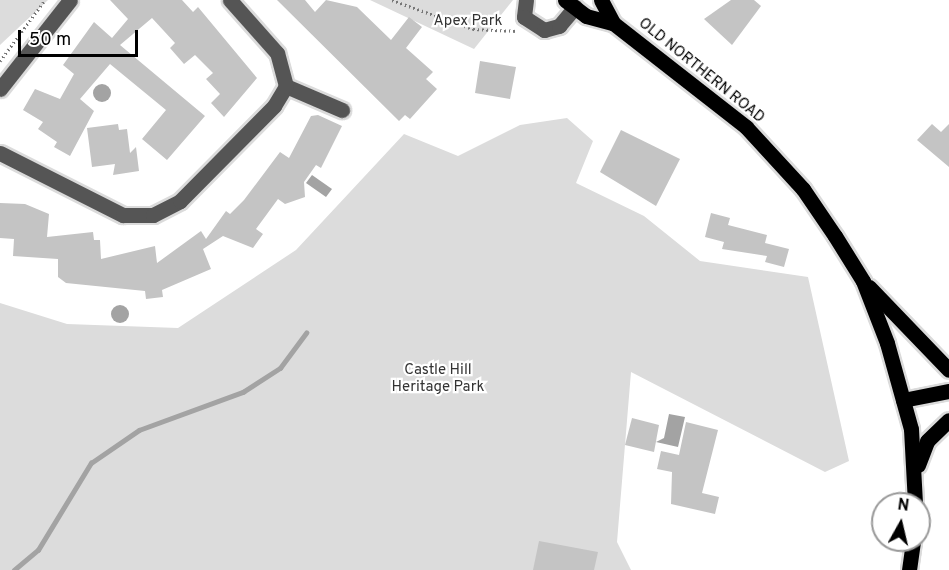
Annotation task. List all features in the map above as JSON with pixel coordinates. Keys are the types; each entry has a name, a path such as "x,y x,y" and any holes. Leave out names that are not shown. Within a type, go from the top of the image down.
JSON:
{"main road":[{"name":"OLD NORTHERN ROAD","path":"601,0 613,23"},
{"name":"OLD NORTHERN ROAD","path":"570,4 613,23 746,127 781,163 863,281 903,400 916,476 915,492"},
{"path":"863,281 949,369"},
{"path":"903,400 949,391"},
{"path":"916,476 927,441 949,420"},
{"path":"909,570 911,552"}],"street":[{"path":"0,89 70,0"},
{"path":"0,153 110,211 153,214 180,201 274,106 286,86 277,53 230,0"},
{"path":"526,0 524,17 537,28 559,26 570,4"},
{"path":"286,86 342,110"}],"path":[{"path":"0,61 45,0"},
{"path":"392,0 473,29 499,33 537,28"}],"green space":[{"path":"0,0 48,0 0,45"},
{"name":"Apex Park","path":"370,0 513,0 474,49"},
{"name":"Castle Hill Heritage Park","path":"567,118 593,141 576,183 644,216 700,261 808,277 849,461 825,472 631,372 617,542 631,570 0,570 0,303 67,324 178,328 296,250 404,134 458,156 520,125"}],"shaded area":[{"path":"102,84 108,87 111,93 108,99 102,102 96,99 93,93 96,87"},
{"path":"312,175 332,189 326,197 306,183"},
{"path":"120,305 128,310 129,314 124,322 120,323 112,318 111,314 116,306"},
{"path":"669,414 685,417 678,447 656,442 664,438"}],"building":[{"path":"110,0 182,0 193,12 198,7 257,78 224,117 211,103 220,94 206,79 213,73 195,55 184,64 170,48 175,43 152,18 120,45 205,116 167,160 142,139 166,110 110,64 80,99 94,111 70,156 54,147 57,142 38,129 43,122 23,110 35,89 60,99 74,74 63,65 94,22 112,38 128,19"},
{"path":"277,0 305,0 315,12 326,0 357,7 391,40 409,17 422,27 406,48 433,72 426,79 437,89 410,119 405,115 399,121"},
{"path":"731,0 754,0 761,6 732,45 704,19"},
{"path":"480,61 516,67 510,99 475,93"},
{"path":"318,115 342,126 321,168 316,165 304,182 305,197 285,204 278,199 256,229 263,234 253,248 223,236 203,249 211,269 162,290 163,297 146,299 145,291 66,283 58,277 58,259 13,256 14,239 0,238 0,203 25,204 49,214 47,237 93,232 94,240 100,240 101,259 155,246 157,263 201,231 206,239 226,211 230,214 244,200 280,152 289,158 311,116"},
{"path":"118,124 119,130 127,129 130,153 136,147 139,171 113,175 115,164 92,167 87,128"},
{"path":"932,124 941,132 949,124 949,167 917,140"},
{"path":"621,130 680,159 656,206 600,172"},
{"path":"711,213 730,218 728,225 767,235 765,243 789,249 784,267 765,262 767,256 722,249 724,242 705,237"},
{"path":"632,418 659,425 654,452 625,445"},
{"path":"686,422 718,430 702,493 719,497 715,514 671,504 672,472 657,469 661,451 679,455"},
{"path":"539,541 598,552 594,570 533,570"}],"waterway":[{"path":"14,570 38,550 91,463 139,430 243,392 280,368 306,333"}]}
